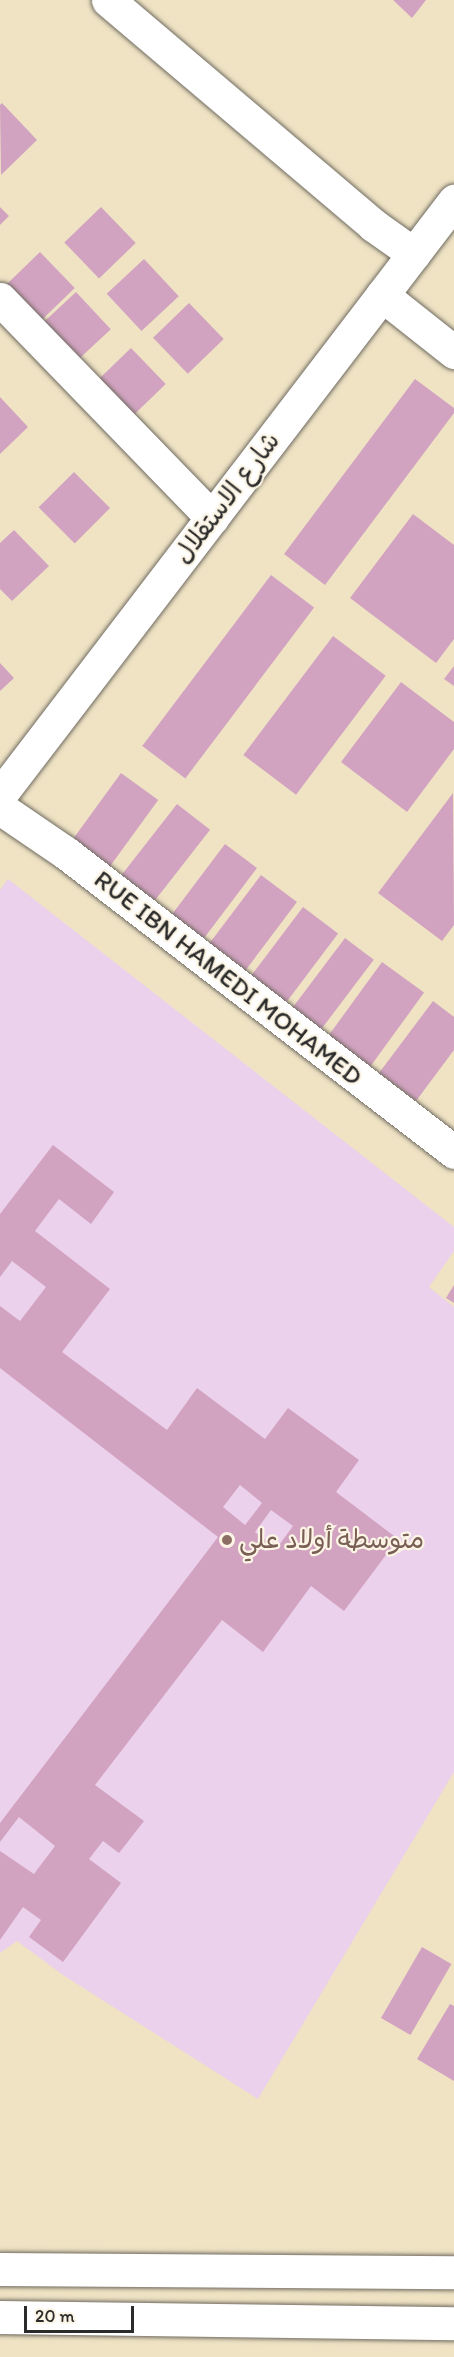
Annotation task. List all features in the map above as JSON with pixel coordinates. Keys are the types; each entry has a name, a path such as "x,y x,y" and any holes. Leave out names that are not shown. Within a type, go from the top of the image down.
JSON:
{"street":[{"path":"108,0 373,225 414,254"},
{"name":"شارع الاستقلال","path":"0,795 454,201"},
{"path":"382,295 454,352"},
{"path":"0,299 212,518"},
{"name":"RUE IBN HAMEDI MOHAMED","path":"0,808 66,853 454,1152"},
{"path":"0,2270 454,2272"},
{"path":"0,2317 454,2323"}],"shaded area":[{"name":"متوسطة أولاد علي","path":"8,879 454,1227 454,1251 429,1287 454,1307 454,1772 258,2099 63,1975 17,1941 0,1953 0,890"}],"building":[{"path":"393,0 426,0 412,18"},
{"path":"2,103 37,140 1,175 0,105"},
{"path":"0,207 9,216 0,225"},
{"path":"101,207 136,243 99,278 64,242"},
{"path":"40,252 75,288 38,323 3,287"},
{"path":"144,259 179,296 141,331 107,294"},
{"path":"76,292 111,329 73,364 39,327"},
{"path":"189,303 224,339 188,374 153,338"},
{"path":"131,348 166,384 130,419 95,383"},
{"path":"415,379 454,408 454,413 325,585 284,554"},
{"path":"0,397 28,427 0,454"},
{"path":"74,472 110,508 75,543 39,507"},
{"path":"413,514 454,545 454,639 436,663 350,598"},
{"path":"14,530 49,566 12,601 0,589 0,543"},
{"path":"271,575 314,607 185,778 142,746"},
{"path":"333,636 386,676 296,795 243,755"},
{"path":"0,663 14,678 0,691"},
{"path":"454,666 454,686 444,679"},
{"path":"401,682 454,722 454,749 407,812 341,762"},
{"path":"121,773 158,800 108,869 71,842"},
{"path":"453,793 454,925 442,941 378,893"},
{"path":"177,804 210,830 154,902 121,876"},
{"path":"225,844 257,868 198,946 166,922"},
{"path":"261,875 297,902 240,978 204,951"},
{"path":"303,907 338,933 283,1007 248,980"},
{"path":"345,938 374,960 319,1032 290,1011"},
{"path":"382,962 424,993 369,1068 327,1037"},
{"path":"433,1001 454,1017 454,1050 416,1101 379,1073"},
{"path":"53,1145 114,1192 91,1224 59,1199 35,1231 110,1289 62,1352 167,1430 197,1388 265,1439 288,1408 359,1460 336,1492 398,1539 344,1611 311,1586 263,1652 222,1620 95,1785 144,1821 119,1853 103,1841 89,1859 121,1883 63,1962 29,1937 41,1920 23,1907 0,1940 0,1851 34,1874 55,1846 19,1817 0,1842 0,1823 218,1537 0,1368 0,1306 20,1321 46,1287 12,1261 0,1277 0,1214","holes":["240,1485 262,1503 245,1525 223,1507","271,1510 293,1526 277,1548 255,1532"]},
{"path":"454,1285 454,1303 446,1298"},
{"path":"422,1947 451,1964 410,2035 381,2018"},
{"path":"450,2004 454,2006 454,2081 417,2059"}],"place":[{"name":"متوسطة أولاد علي","path":"227,1540"}]}
